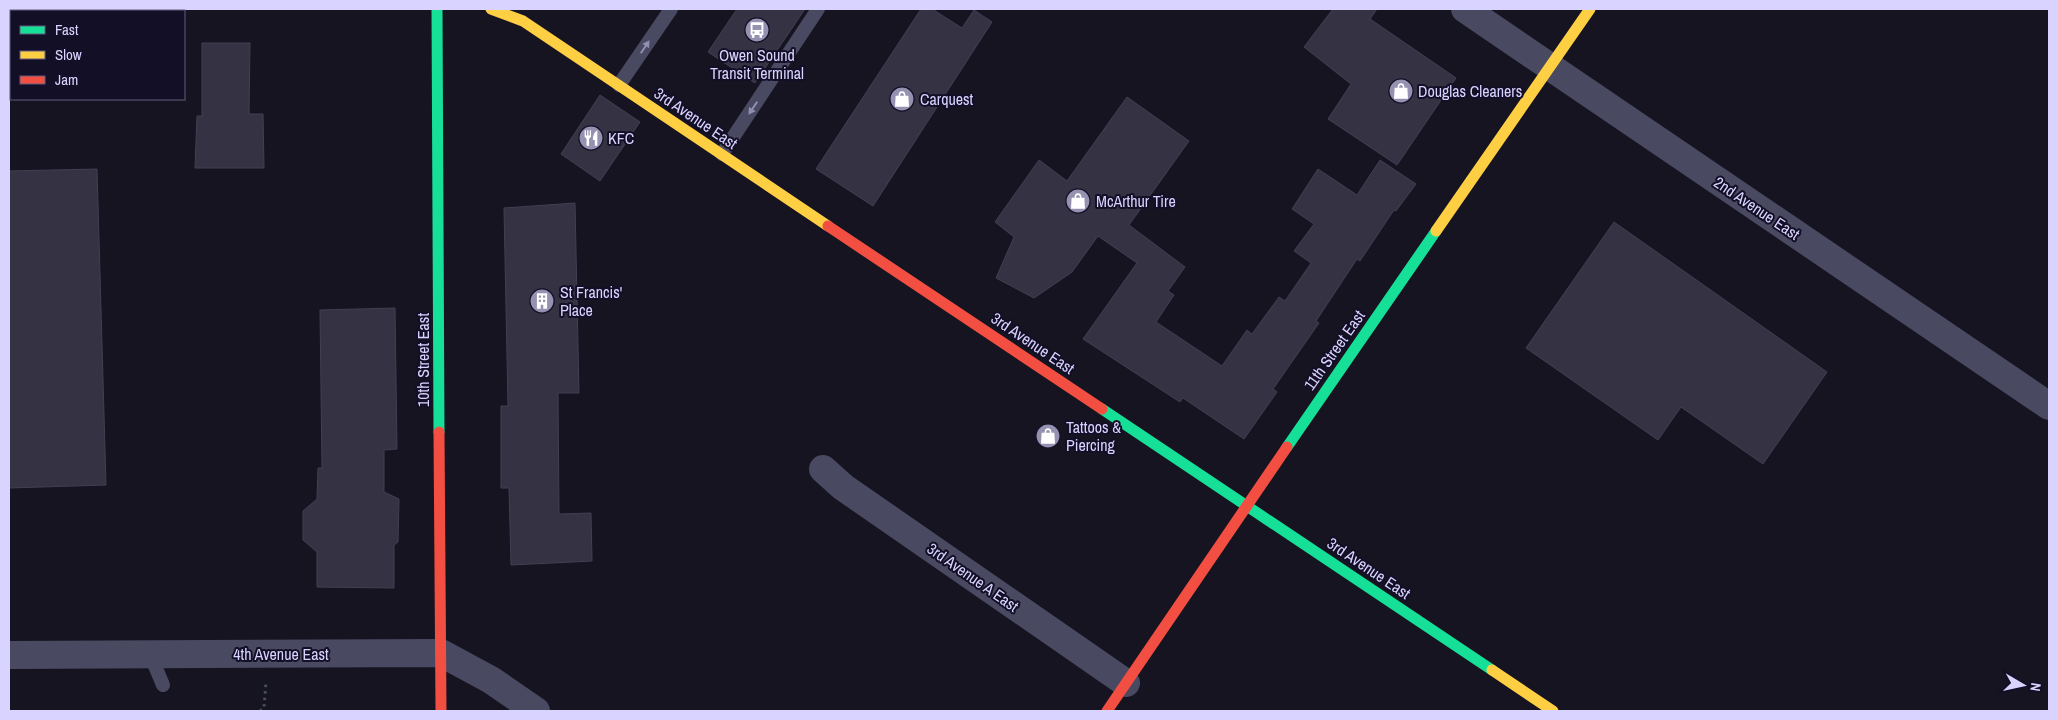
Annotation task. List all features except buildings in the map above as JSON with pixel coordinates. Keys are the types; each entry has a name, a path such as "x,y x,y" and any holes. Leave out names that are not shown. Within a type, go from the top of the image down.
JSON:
{"main road":[{"name":"10th Street East","path":"437,9 441,711"},
{"name":"3rd Avenue East","path":"491,9 523,21 1553,711"},
{"name":"11th Street East","path":"1107,711 1590,9"}],"street":[{"name":"2nd Avenue East","path":"1465,9 2049,406"},
{"name":"3rd Avenue A East","path":"823,469 844,487 1126,683"},
{"name":"4th Avenue East","path":"9,654 441,653 491,680 536,711"}],"lane":[{"path":"618,85 671,9"},
{"path":"722,154 818,9"},
{"path":"150,654 163,685"}],"traffic: fast":[{"path":"437,9 439,432"},
{"path":"1287,447 1436,231"},
{"path":"1102,409 1492,670"}],"traffic: slow":[{"path":"491,9 523,21 828,226"},
{"path":"1436,231 1590,9"},
{"path":"1492,670 1553,711"}],"traffic: jam":[{"path":"828,226 1102,409"},
{"path":"439,432 441,711"},
{"path":"1107,711 1287,447"}],"place":[{"name":"Owen Sound Transit Terminal","path":"757,30"},
{"name":"Douglas Cleaners","path":"1401,91"},
{"name":"Carquest","path":"902,99"},
{"name":"KFC","path":"591,138"},
{"name":"McArthur Tire","path":"1078,201"},
{"name":"St Francis' Place","path":"542,301"},
{"name":"Tattoos & Piercing","path":"1048,436"}]}
